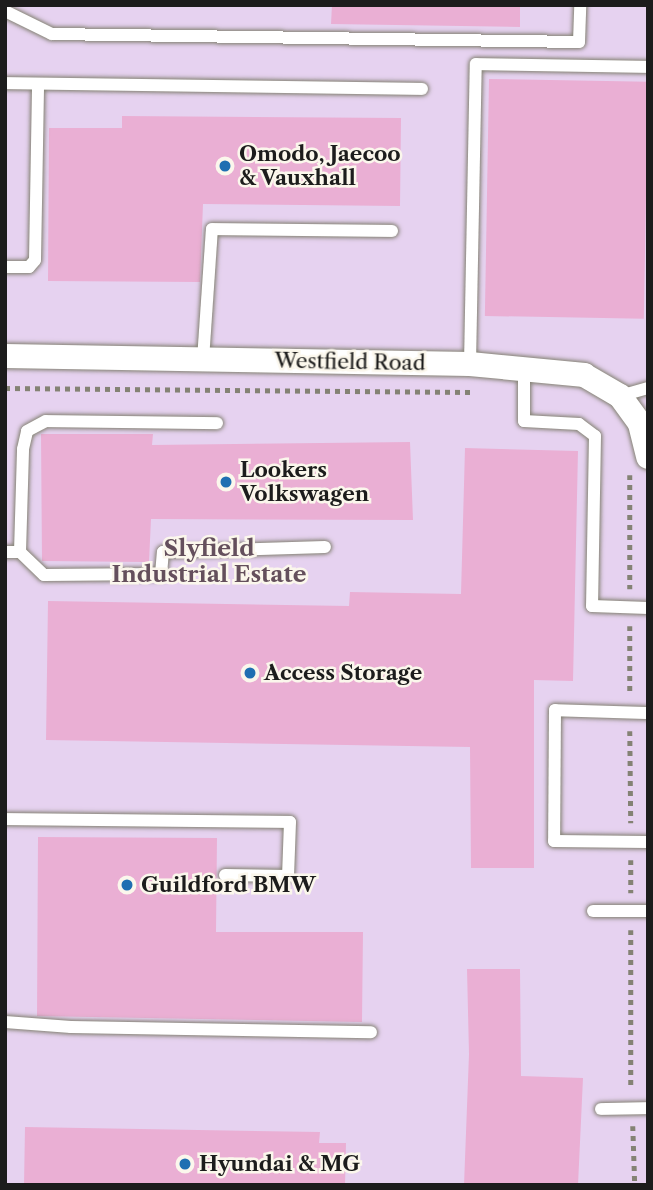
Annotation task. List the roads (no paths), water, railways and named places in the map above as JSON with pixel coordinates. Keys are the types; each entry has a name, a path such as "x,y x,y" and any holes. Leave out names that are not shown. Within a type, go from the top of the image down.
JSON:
{"street":[{"name":"Westfield Road","path":"5,356 470,364 584,375 620,396 640,424 648,457"}],"lane":[{"path":"24,5 25,20"},
{"path":"5,11 52,34 579,42 580,5"},
{"path":"470,364 476,64 648,67"},
{"path":"5,83 422,89"},
{"path":"5,267 29,267 35,260 38,84"},
{"path":"203,360 212,229 391,232"},
{"path":"524,368 524,421 579,424 595,436 592,606 648,608"},
{"path":"620,396 648,388"},
{"path":"20,552 23,449 27,431 46,421 217,423"},
{"path":"5,552 20,552 44,575 161,574 163,552 325,547"},
{"path":"648,713 555,710 554,841 648,842"},
{"path":"5,819 290,822 288,876 225,875"},
{"path":"593,911 648,911"},
{"path":"5,1022 71,1027 371,1032"},
{"path":"601,1108 648,1108"}],"place":[{"name":"Omodo, Jaecoo & Vauxhall","path":"225,166"},
{"name":"Lookers Volkswagen","path":"226,482"},
{"name":"Access Storage","path":"250,673"},
{"name":"Guildford BMW","path":"127,885"},
{"name":"Hyundai & MG","path":"185,1164"}],"district":[{"name":"Slyfield Industrial Estate","path":"209,561"}]}
